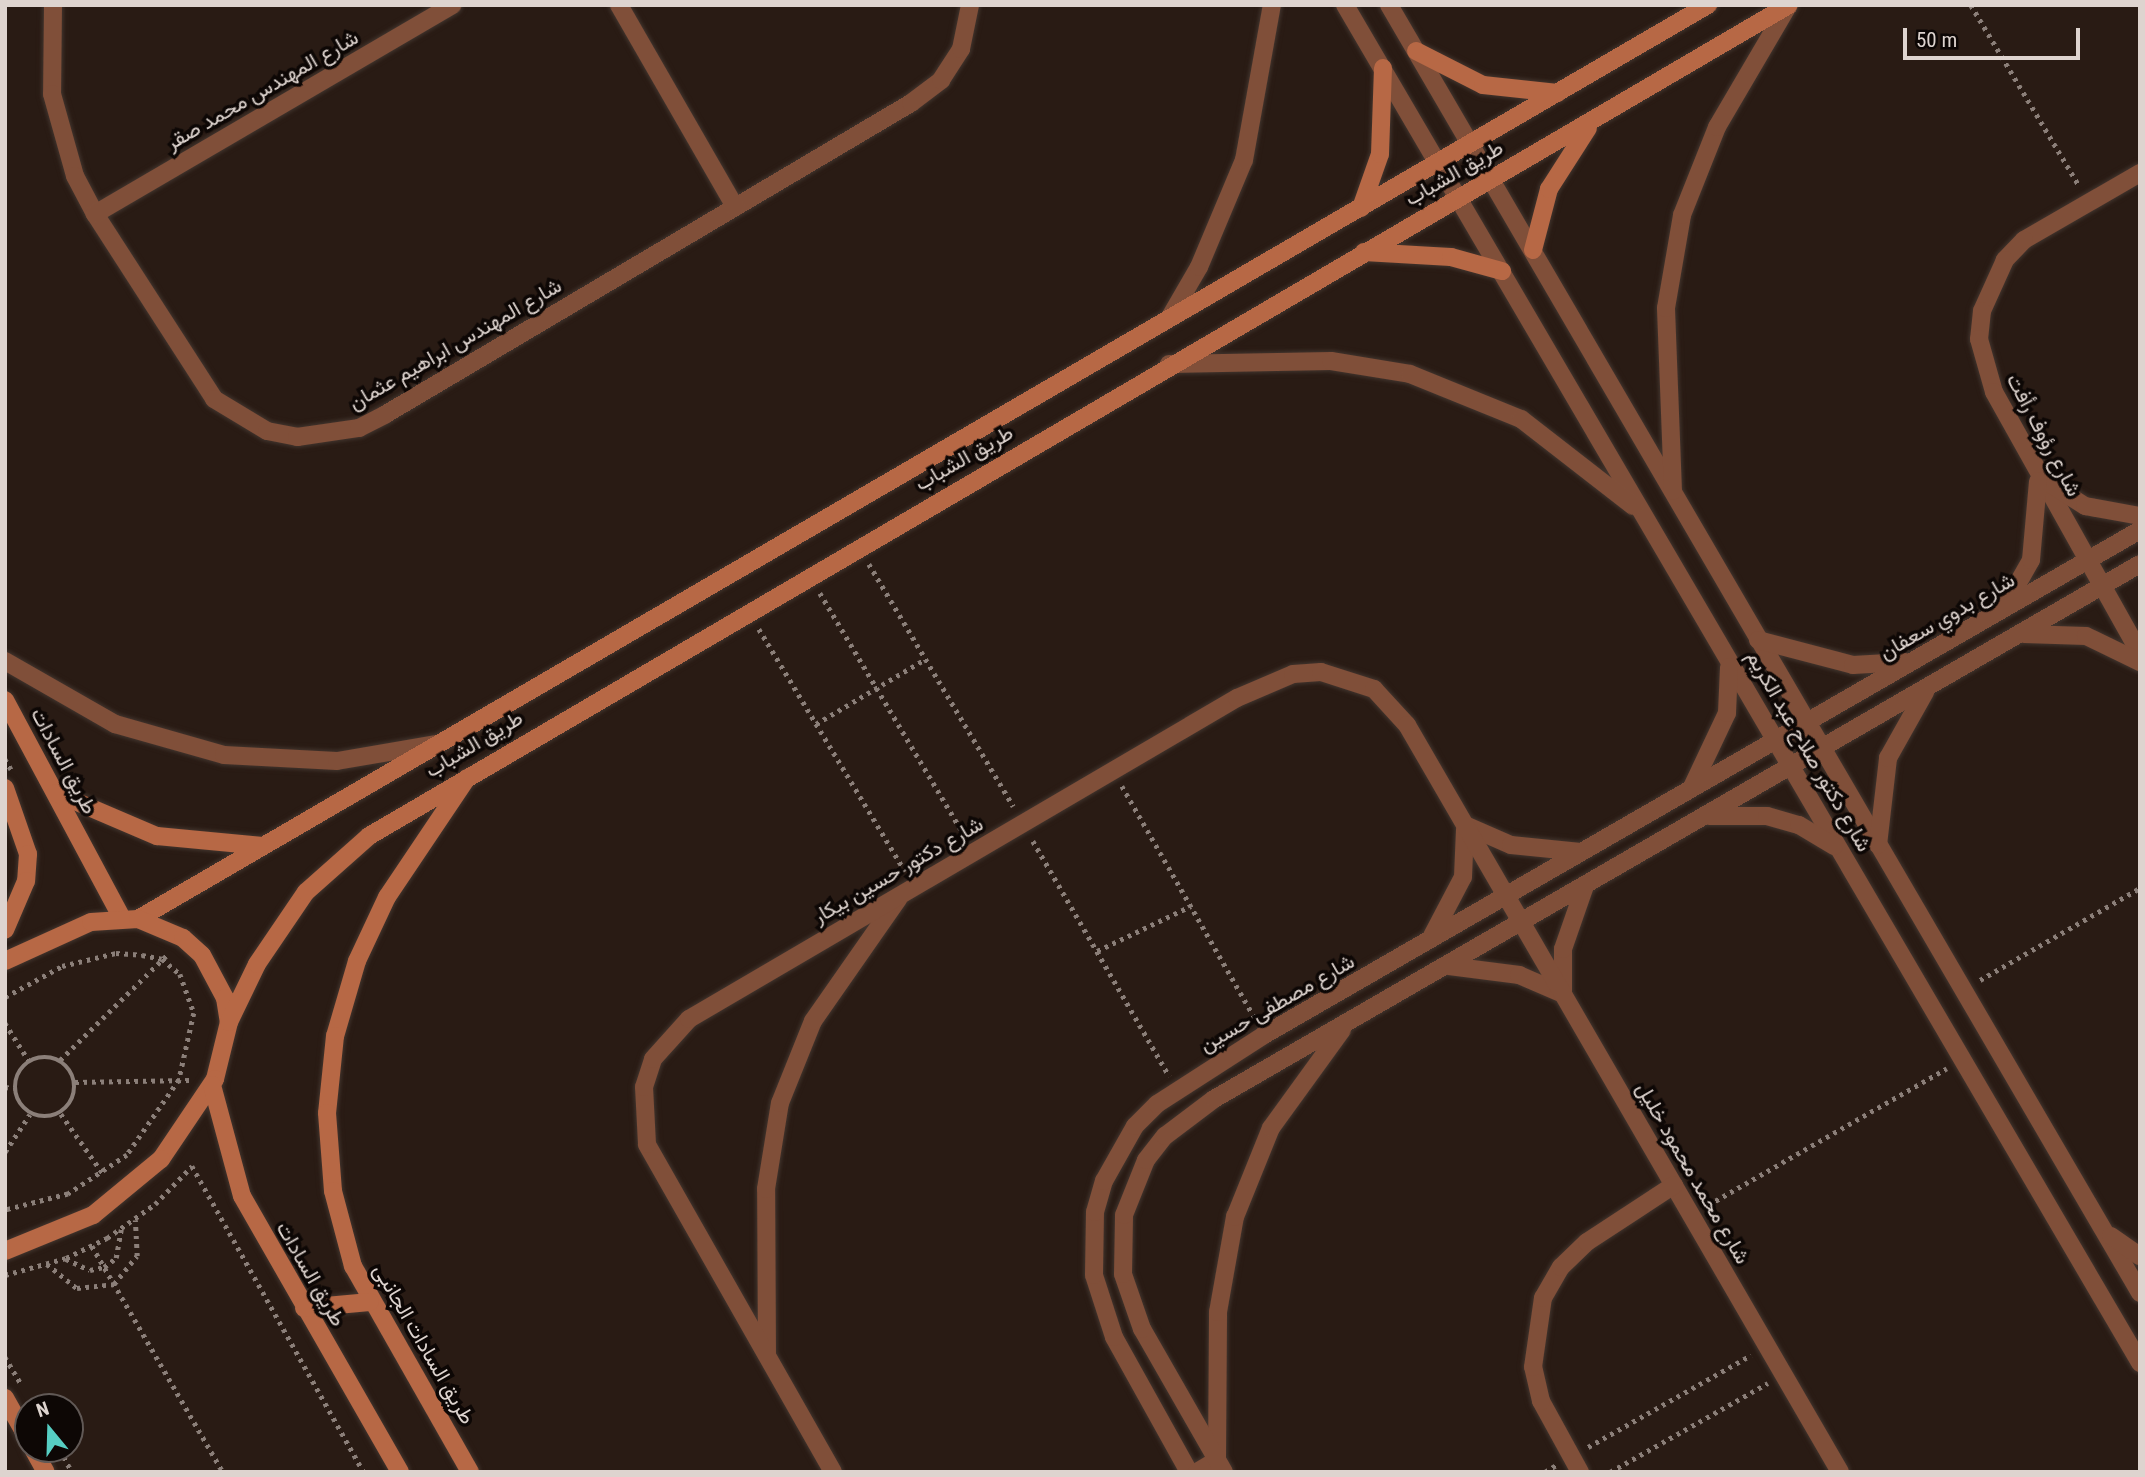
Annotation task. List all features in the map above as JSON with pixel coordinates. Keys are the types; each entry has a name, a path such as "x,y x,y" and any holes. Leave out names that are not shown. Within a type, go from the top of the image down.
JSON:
{"main road":[{"name":"طريق الشباب","path":"5,961 51,936 130,919 267,846 1708,5"},
{"name":"طريق الشباب","path":"213,1082 229,1022 257,964 306,892 369,836 472,771 1789,6"},
{"path":"1416,51 1483,85 1558,93"},
{"path":"1361,208 1382,135 1383,68"},
{"path":"1533,250 1561,162 1599,116"},
{"path":"1364,253 1451,257 1502,271"},
{"name":"طريق السادات","path":"5,700 55,792 130,919"},
{"name":"طريق السادات الجانبى","path":"470,1472 370,1302 333,1191 327,1113 335,1036 357,961 387,897 472,771"},
{"path":"5,788 28,854 26,881 5,930"},
{"path":"55,792 157,836 267,846"},
{"path":"130,919 183,938 216,975 229,1022"},
{"path":"5,1251 52,1235 119,1196 161,1159 213,1082"},
{"name":"طريق السادات","path":"213,1082 242,1196 400,1472"},
{"path":"304,1308 370,1302"},
{"path":"5,1398 14,1414"}],"street":[{"name":"شارع المهندس ابراهيم عثمان","path":"53,5 49,52 56,115 75,176 95,214 214,399 267,431 297,437 359,428 735,207 941,80 961,49 970,5"},
{"name":"شارع المهندس محمد صقر","path":"95,214 452,5"},
{"path":"619,5 735,207"},
{"path":"1170,317 1204,257 1244,160 1272,5"},
{"name":"شارع دكتور صلاح عبد الكريم","path":"1345,5 2140,1363"},
{"name":"شارع دكتور صلاح عبد الكريم","path":"1389,5 2140,1293"},
{"path":"1674,494 1666,308 1682,215 1717,127 1789,6"},
{"name":"شارع رؤوف رأفت","path":"2140,173 2024,240 2000,268 1982,311 1983,366 2037,474 2140,653"},
{"path":"1169,365 1331,361 1448,386 1555,440 1647,518"},
{"path":"2037,474 2085,506 2140,516"},
{"path":"2003,610 2031,560 2038,532 2037,474"},
{"name":"شارع بدوي سعفان","path":"1776,740 2140,530"},
{"path":"1221,1466 1130,1302 1121,1244 1124,1214 1146,1160 1186,1116 2140,564"},
{"path":"2018,635 2086,636 2140,662"},
{"path":"1758,640 1853,665 1915,660"},
{"path":"1689,792 1727,713 1732,683 1727,656"},
{"path":"5,661 115,724 224,755 337,761 449,740"},
{"name":"شارع دكتور حسين بيكار","path":"833,1472 647,1144 644,1087 653,1059 689,1019 1113,770 1267,683 1321,672 1374,689 1395,707 1507,897"},
{"path":"1878,845 1888,758 1931,685"},
{"name":"شارع مصطفى حسين","path":"1189,1472 1114,1337 1096,1285 1092,1243 1095,1212 1117,1153 1177,1088 1264,1035 1776,740"},
{"path":"1702,817 1756,815 1799,825 1828,840 1848,863"},
{"path":"1425,944 1455,902 1465,865 1465,825 1511,845 1585,852"},
{"path":"1448,965 1519,975 1563,994 1563,949 1586,885"},
{"path":"767,1357 766,1189 780,1103 813,1021 908,890"},
{"name":"شارع محمد محمود خليل","path":"1507,897 1840,1472"},
{"path":"1221,1466 1218,1312 1235,1217 1271,1128 1349,1022"},
{"path":"1575,1464 1541,1401 1533,1367 1543,1298 1561,1267 1587,1242 1674,1185"},
{"path":"2105,1231 2140,1256"},
{"path":"1197,1472 1221,1466"}],"path":[{"path":"1971,5 2089,202"},
{"path":"858,546 1177,1088"},
{"path":"809,575 974,852"},
{"path":"748,610 816,724 908,890"},
{"path":"816,724 924,660"},
{"path":"1113,770 1264,1035"},
{"path":"1962,991 2140,888"},
{"path":"1097,951 1191,906"},
{"path":"29,1061 60,1060 183,938"},
{"path":"5,997 90,958 116,953 162,959 180,974 194,1013 179,1080 148,1132 103,1174 68,1194 5,1210"},
{"path":"5,1023 29,1061"},
{"path":"1691,1214 1962,1059"},
{"path":"30,1114 61,1114 74,1100 75,1082 60,1060"},
{"path":"14,1088 29,1061"},
{"path":"75,1082 213,1082"},
{"path":"5,1087 14,1088"},
{"path":"14,1088 30,1114"},
{"path":"5,1152 30,1114"},
{"path":"61,1114 119,1196"},
{"path":"5,1275 47,1265 92,1246 135,1220 191,1166 364,1472"},
{"path":"47,1265 77,1288 114,1284 137,1256 135,1220"},
{"path":"66,1258 90,1270 104,1267 122,1244 121,1229"},
{"path":"92,1246 223,1472"},
{"path":"1575,1464 1767,1346"},
{"path":"1610,1472 1783,1374"}]}
